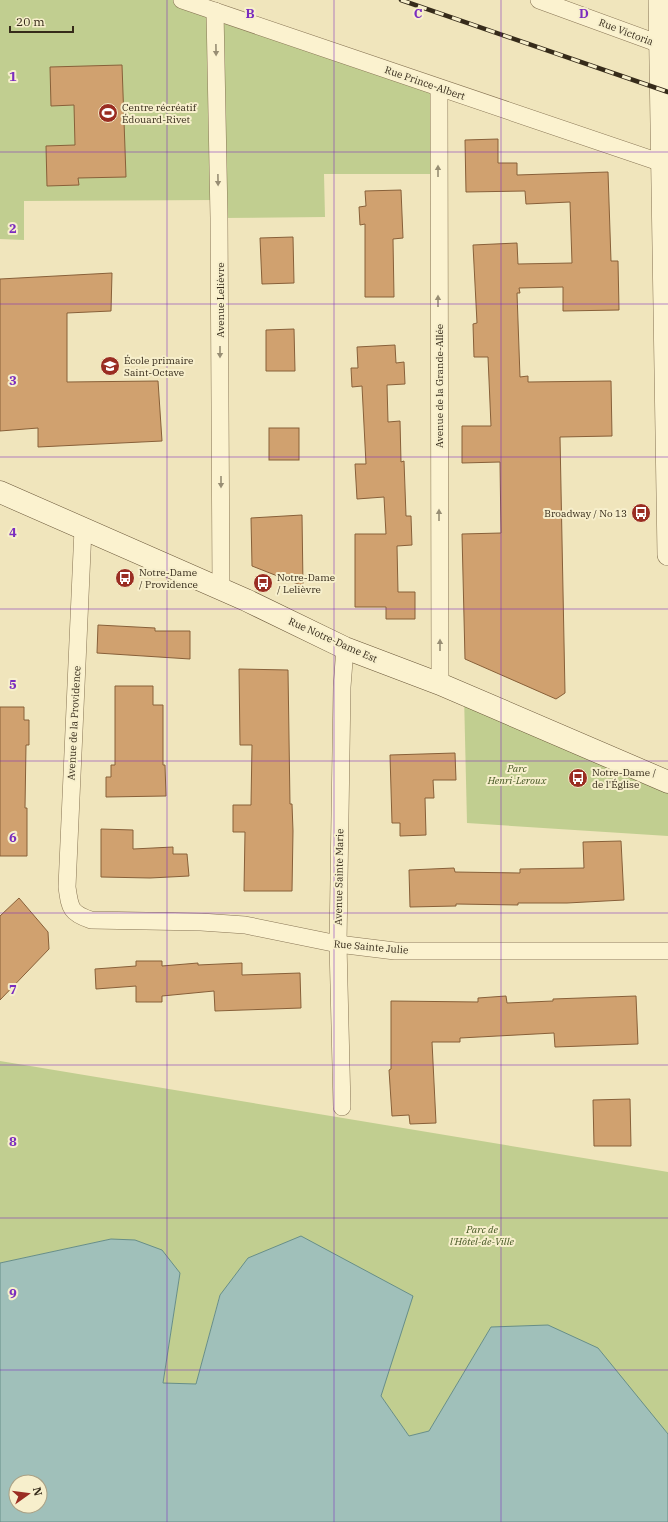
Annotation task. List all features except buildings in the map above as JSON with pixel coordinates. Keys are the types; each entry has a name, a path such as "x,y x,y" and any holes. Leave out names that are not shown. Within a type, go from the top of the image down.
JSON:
{"main road":[{"name":"Rue Notre-Dame Est","path":"0,492 221,589 345,648 440,684 668,782"}],"street":[{"name":"Rue Prince-Albert","path":"182,0 665,164"},
{"name":"Rue Victoria","path":"539,0 664,46"},
{"path":"659,0 664,46 668,555"},
{"name":"Avenue Lelièvre","path":"215,11 219,218 221,589"},
{"name":"Avenue de la Grande-Allée","path":"439,88 440,684"},
{"name":"Avenue de la Providence","path":"77,915 69,904 67,887 83,529"},
{"name":"Avenue Sainte Marie","path":"342,1107 338,944 342,687 345,648"},
{"name":"Rue Sainte Julie","path":"77,915 91,920 201,922 245,925 338,944 395,951 668,951"}],"green space":[{"path":"0,0 182,0 439,88 438,174 324,174 325,217 219,218 218,200 24,201 24,240 0,239"},
{"name":"Parc Henri-Leroux","path":"464,695 668,782 668,836 467,823"},
{"name":"Parc de l'Hôtel-de-Ville","path":"0,1061 668,1172 668,1434 666,1431 491,1327 429,1431 409,1436 381,1396 412,1296 220,1294 196,1384 163,1384 180,1273 111,1239 0,1263"}],"water":[{"path":"301,1236 413,1296 381,1396 409,1436 429,1431 491,1327 548,1325 598,1348 668,1434 668,1522 0,1522 0,1263 111,1239 135,1240 162,1250 180,1273 163,1383 196,1384 220,1295 248,1258"}],"railway":[{"path":"401,0 668,92"}],"place":[{"name":"Centre récréatif Édouard-Rivet","path":"108,113"},
{"name":"École primaire Saint-Octave","path":"110,366"},
{"name":"Broadway / No 13","path":"641,513"},
{"name":"Notre-Dame / Providence","path":"125,578"},
{"name":"Notre-Dame / Lelièvre","path":"263,583"},
{"name":"Notre-Dame / de l'Église","path":"578,778"}]}
